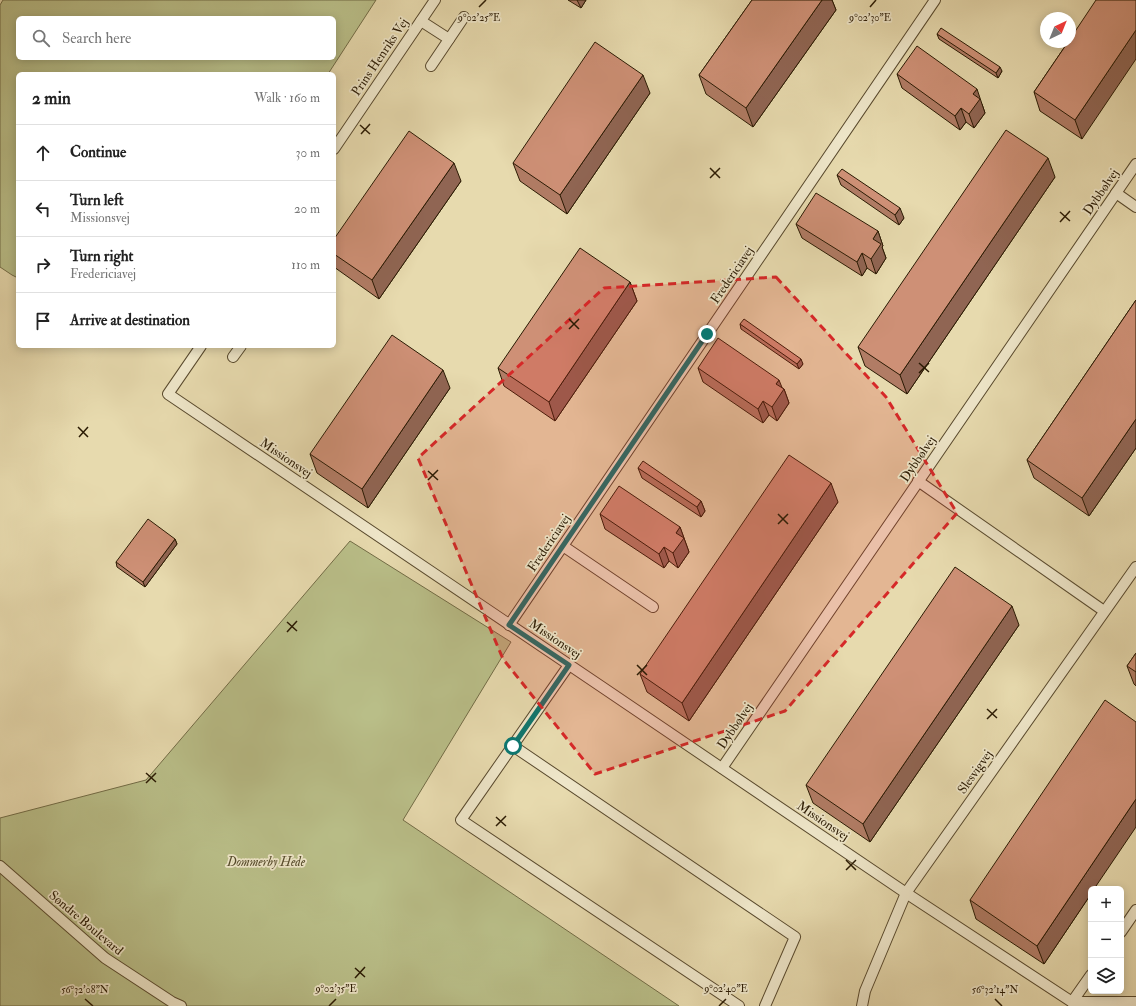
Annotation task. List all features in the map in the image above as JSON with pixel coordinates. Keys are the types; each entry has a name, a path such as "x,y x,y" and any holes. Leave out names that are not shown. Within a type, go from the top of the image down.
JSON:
{"lane":[{"name":"Prins Henriks Vej","path":"336,146 435,0"},
{"name":"Fredericiavej","path":"509,625 935,0"},
{"path":"431,66 464,18"},
{"path":"421,21 449,40"},
{"name":"Dybbølvej","path":"722,768 1136,164"},
{"path":"1116,193 1136,207"},
{"name":"Missionsvej","path":"200,348 168,394 906,893 1072,1002"},
{"path":"233,358 240,348"},
{"path":"918,481 1104,611"},
{"path":"562,546 653,607"},
{"name":"Slesvigvej","path":"862,1006 865,991 906,893 1136,567"},
{"path":"569,665 461,820 739,1006"},
{"path":"513,746 795,937 765,1006"},
{"name":"Søndre Boulevard","path":"0,866 105,958 172,1002 181,1006"},
{"path":"1124,928 1136,910"},
{"path":"1072,1002 1088,979"},
{"path":"1072,1002 1136,1002"}],"highlighted area":[{"path":"776,277 886,397 957,513 785,711 595,774 503,659 418,458 604,288"}],"green space":[{"path":"3,0 376,0 329,72 16,72 16,277 0,267 0,5"},
{"name":"Dommerby Hede","path":"350,541 511,642 403,820 679,1006 0,1006 0,818 146,780"}],"building":[{"path":"752,0 822,0 746,108 699,75"},
{"path":"1096,0 1136,0 1136,30 1075,120 1034,92 1064,48 1076,48 1076,30"},
{"path":"941,28 1000,67 996,73 937,34"},
{"path":"595,42 643,75 560,195 513,163"},
{"path":"917,46 977,89 973,94 980,99 969,114 961,108 955,116 897,74"},
{"path":"1006,130 1048,158 900,375 858,347"},
{"path":"409,131 454,163 372,280 336,255 336,236"},
{"path":"842,169 900,208 895,215 837,175"},
{"path":"816,193 878,231 873,239 881,244 871,259 862,253 857,262 796,224"},
{"path":"580,248 630,282 549,402 498,368"},
{"path":"1136,300 1136,419 1082,498 1027,460"},
{"path":"744,319 801,359 797,364 740,324"},
{"path":"392,335 443,370 362,489 310,454"},
{"path":"718,338 779,380 776,384 784,389 772,407 763,401 758,409 698,368"},
{"path":"789,455 831,483 682,703 640,674"},
{"path":"643,461 701,501 697,507 638,468"},
{"path":"619,486 680,527 676,533 684,538 673,553 664,547 659,554 600,514"},
{"path":"148,519 175,539 143,582 116,562"},
{"path":"955,567 1012,606 863,824 806,785"},
{"path":"1136,653 1136,672 1127,666"},
{"path":"1105,700 1136,722 1136,799 1037,946 970,900"}],"route":[{"path":"513,746 569,665 509,625 707,334"}]}
